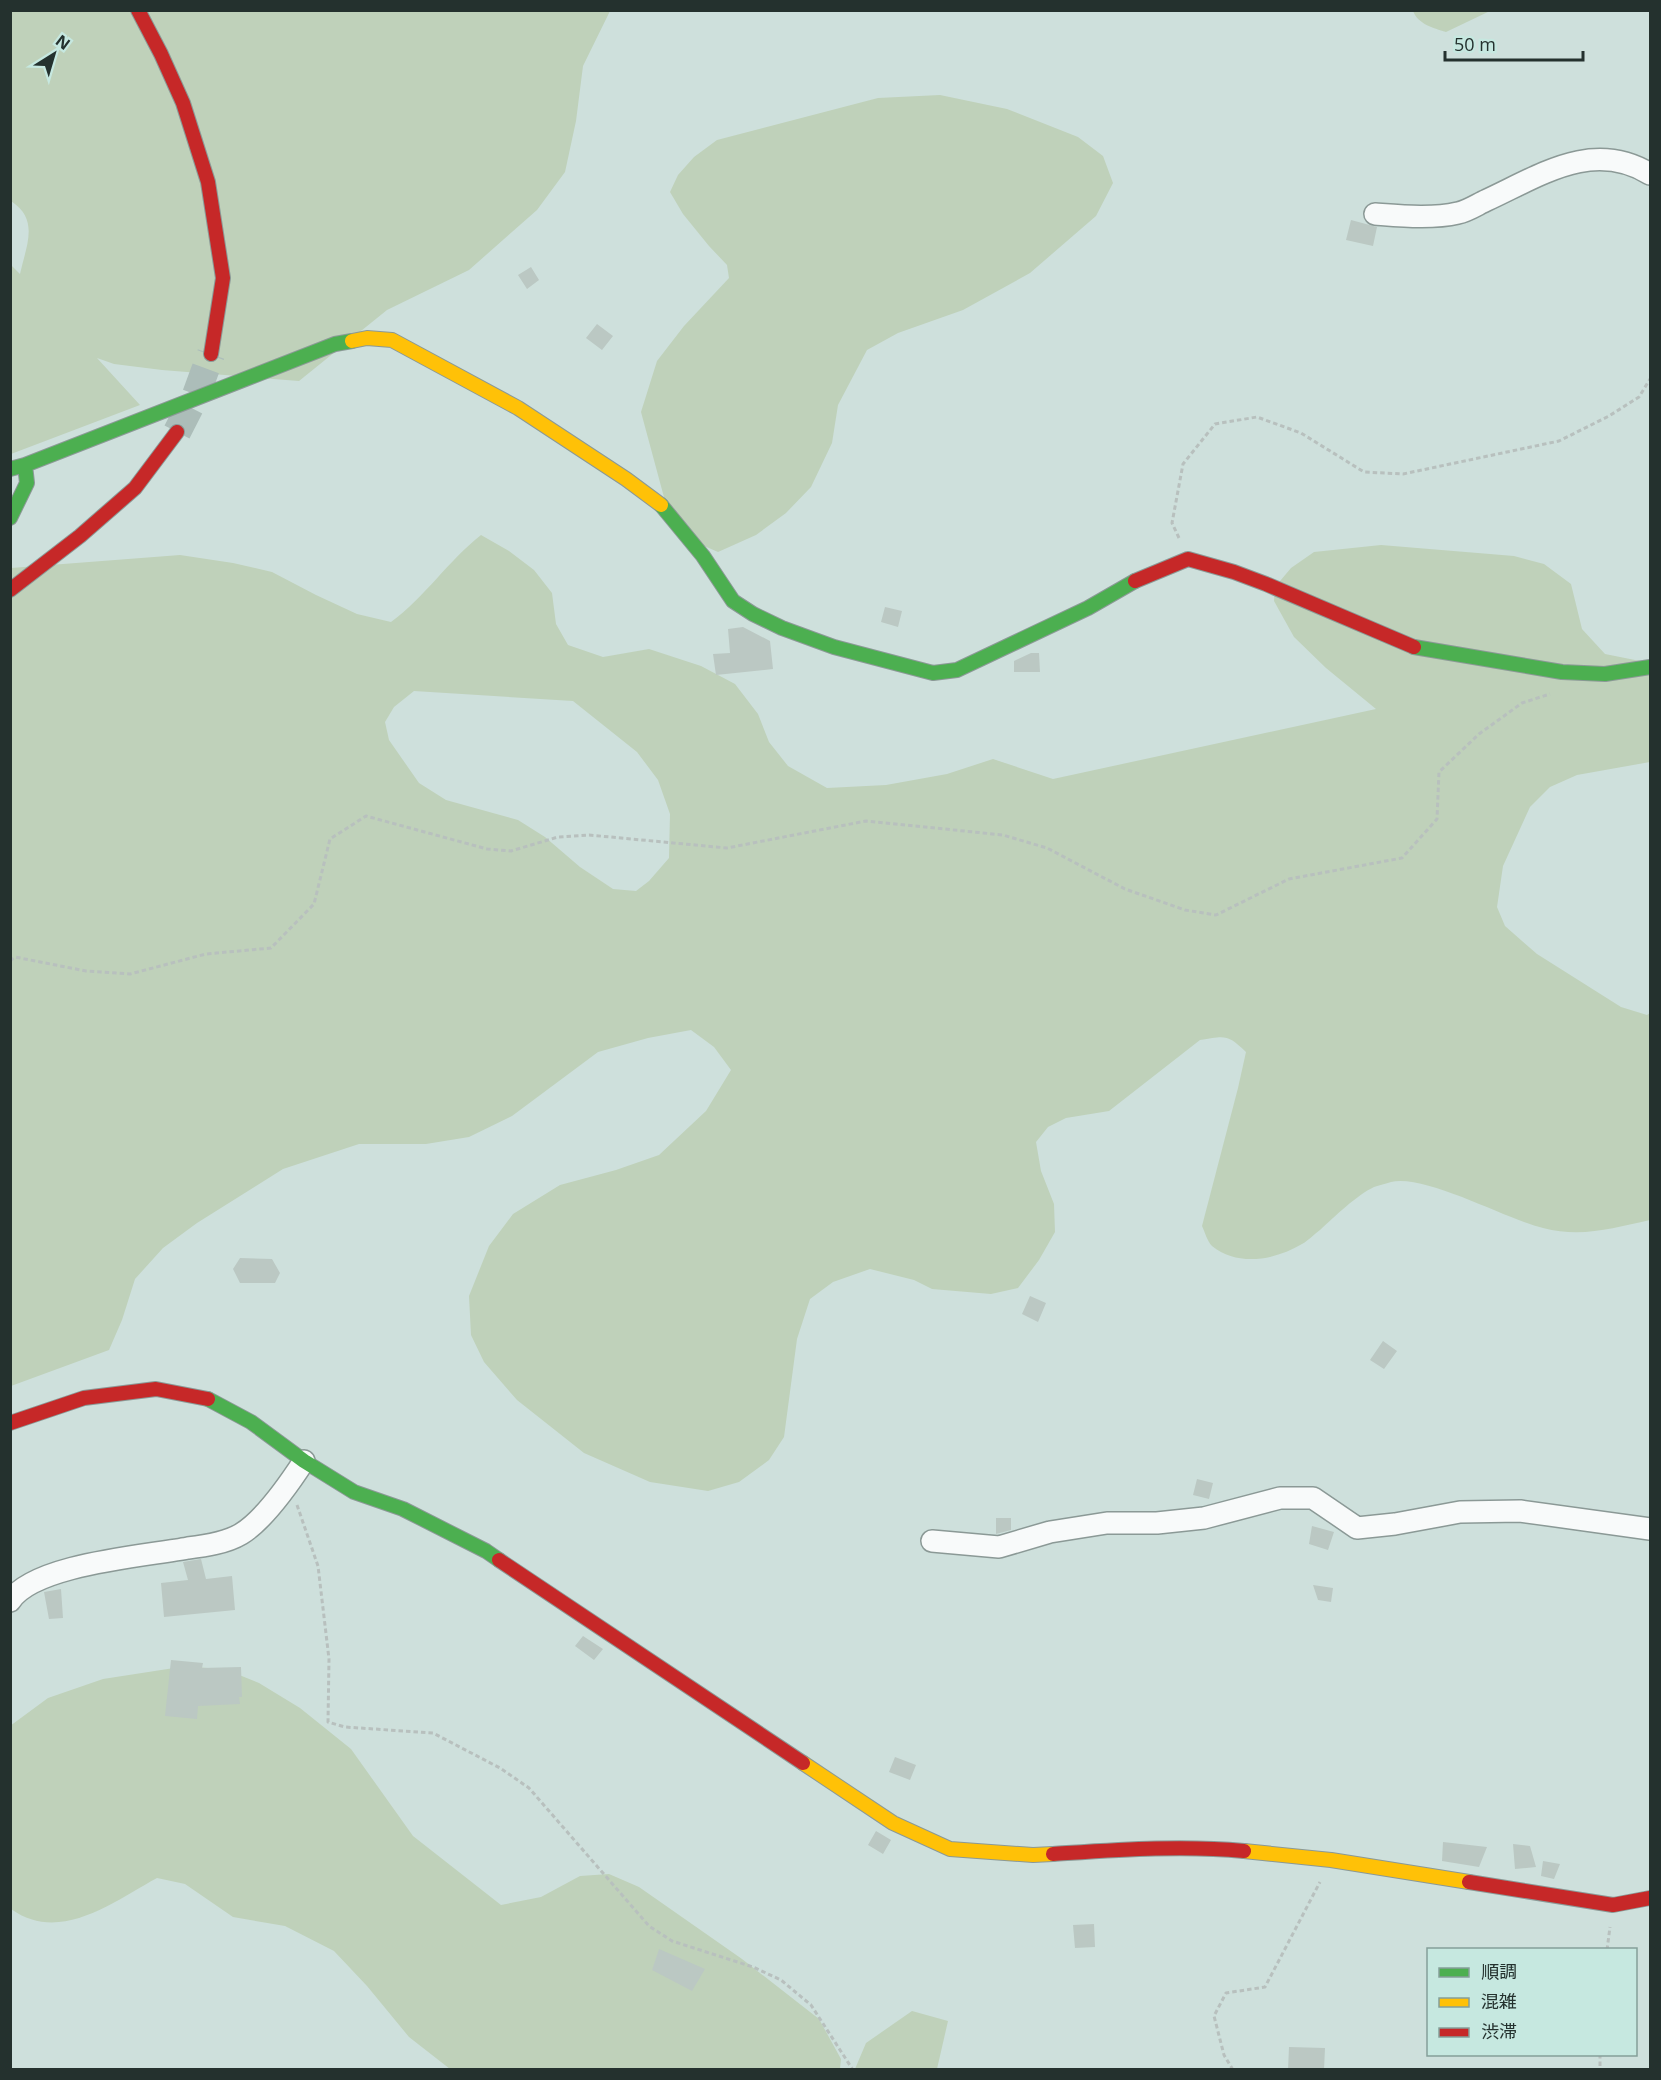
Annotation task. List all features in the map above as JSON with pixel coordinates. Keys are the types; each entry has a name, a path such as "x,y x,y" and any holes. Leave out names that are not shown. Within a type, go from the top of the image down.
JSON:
{"street":[{"path":"138,10 183,103 208,182 223,278 211,354"},
{"path":"1376,214 1414,217 1459,213 1568,163 1597,158 1637,166 1650,174"},
{"path":"10,469 26,465 335,344 367,338 392,340 518,408 626,478 662,506 703,556 733,601 753,614 782,628 834,647 933,673 957,670 1089,608 1140,578 1188,559 1266,584 1418,649 1562,672 1605,674 1650,667"},
{"path":"10,590 80,536 135,488 177,432"},
{"path":"10,518 27,483 26,465"},
{"path":"10,1423 84,1398 156,1389 212,1400 251,1422 304,1461 354,1492 403,1509 486,1551 893,1823 950,1849 1033,1855 1110,1850 1212,1848 1331,1860 1613,1905 1650,1898"},
{"path":"10,1601 31,1584 66,1569 212,1544 240,1535 256,1522 290,1483 304,1461"},
{"path":"932,1542 999,1547 1050,1532 1107,1523 1157,1523 1204,1518 1280,1498 1312,1498 1357,1528 1395,1524 1460,1512 1520,1512 1650,1529"}],"path":[{"path":"1188,559 1172,523 1182,473 1184,464 1215,424 1257,417 1300,433 1364,472 1403,474 1559,441 1609,416 1639,397 1650,379"},
{"path":"10,961 15,957 86,972 130,974 206,954 271,948 314,904 330,839 366,816 487,849 511,851 558,837 589,835 727,848 866,821 1003,835 1047,848 1125,889 1185,910 1216,915 1289,879 1402,858 1437,819 1439,772 1479,734 1522,703 1553,692"},
{"path":"290,1483 318,1566 329,1659 328,1722 345,1727 433,1733 500,1768 529,1788 649,1926 672,1941 744,1964 781,1980 811,2005 853,2070"},
{"path":"1233,2070 1224,2055 1214,2016 1226,1993 1265,1987 1331,1860"}],"green space":[{"path":"1413,10 1490,11 1446,32 1422,22"},
{"path":"10,11 610,11 583,66 576,121 565,172 537,210 469,270 387,310 299,381 162,370 114,364 97,358 140,405 11,454 11,265 20,274 29,234 25,216 20,208 11,201"},
{"path":"940,95 1007,109 1078,137 1103,156 1113,183 1096,216 1030,273 963,310 898,333 867,350 838,405 832,443 811,487 786,513 756,535 718,552 686,538 668,512 641,412 657,361 684,326 729,278 727,265 683,214 670,192 678,175 694,157 717,140 878,98"},
{"path":"481,535 509,551 534,570 552,593 556,624 568,645 603,657 649,649 701,666 735,684 758,714 769,742 788,766 827,788 886,785 947,774 993,759 1053,779 1376,709 1326,668 1294,637 1274,601 1275,587 1291,568 1314,552 1381,545 1514,556 1544,564 1571,584 1582,629 1605,654 1645,662 1650,659 1650,762 1577,775 1550,787 1530,807 1503,866 1497,907 1505,926 1537,954 1621,1007 1647,1015 1650,1013 1650,1220 1597,1231 1557,1231 1527,1223 1424,1185 1406,1181 1391,1182 1374,1187 1360,1195 1320,1230 1291,1250 1257,1259 1233,1257 1222,1253 1210,1244 1202,1226 1246,1052 1230,1039 1200,1040 1109,1111 1066,1118 1048,1127 1036,1142 1041,1171 1054,1204 1055,1232 1039,1260 1018,1288 991,1294 932,1289 914,1280 870,1269 833,1282 810,1299 797,1339 784,1437 769,1460 739,1482 708,1491 650,1482 584,1453 517,1400 484,1362 471,1335 469,1296 489,1246 513,1214 560,1185 616,1170 659,1155 706,1111 731,1070 714,1047 691,1030 648,1038 598,1052 512,1116 469,1137 426,1144 359,1144 283,1169 197,1223 163,1248 135,1279 122,1320 109,1350 11,1386 11,568 180,555 272,572 357,614 391,622 415,602","holes":["414,691 573,701 637,752 658,780 670,814 669,858 649,881 636,891 613,889 580,867 545,837 518,820 446,800 419,783 389,740 385,722 394,707"]},
{"path":"187,1666 227,1670 259,1683 300,1708 351,1749 413,1836 501,1905 541,1897 580,1876 609,1874 639,1887 742,1959 819,2019 841,2059 840,2069 450,2069 409,2037 367,1986 334,1951 285,1926 233,1917 185,1884 157,1878 104,1908 67,1921 48,1922 30,1919 11,1909 10,1726 48,1698 103,1679"},
{"path":"912,2011 948,2021 937,2069 855,2069 866,2043"}],"building":[{"path":"1351,220 1377,227 1373,246 1346,240"},
{"path":"531,267 539,280 527,289 518,275"},
{"path":"597,324 613,336 602,350 586,338"},
{"path":"885,607 902,611 898,627 881,622"},
{"path":"743,627 770,641 773,669 716,675 713,654 730,653 728,629"},
{"path":"1031,653 1039,653 1040,672 1014,672 1014,661"},
{"path":"240,1258 272,1259 280,1273 275,1283 240,1283 233,1269"},
{"path":"1030,1296 1046,1303 1038,1322 1022,1314"},
{"path":"1383,1341 1397,1351 1384,1369 1370,1360"},
{"path":"1197,1479 1213,1483 1209,1499 1193,1495"},
{"path":"996,1518 1011,1518 1011,1530 996,1534"},
{"path":"1312,1526 1334,1532 1328,1550 1309,1544"},
{"path":"201,1559 206,1579 232,1576 235,1610 164,1617 161,1583 188,1580 183,1562"},
{"path":"1313,1585 1333,1588 1331,1602 1318,1600"},
{"path":"61,1589 63,1618 49,1619 44,1592"},
{"path":"583,1636 603,1649 594,1660 575,1646"},
{"path":"171,1660 203,1663 202,1668 241,1667 242,1697 239,1697 240,1704 198,1706 197,1719 165,1716"},
{"path":"895,1757 916,1765 910,1780 889,1772"},
{"path":"876,1831 891,1840 883,1854 868,1845"},
{"path":"1443,1842 1487,1847 1479,1867 1442,1861"},
{"path":"1513,1844 1530,1846 1536,1867 1515,1869"},
{"path":"1543,1861 1560,1864 1554,1879 1541,1876"},
{"path":"1094,1924 1095,1947 1075,1948 1073,1925"},
{"path":"659,1949 705,1969 692,1991 652,1970"},
{"path":"1289,2047 1325,2048 1324,2070 1288,2070"}],"tunnel":[{"path":"177,432 196,395 211,354"}],"traffic: fast":[{"path":"10,469 335,344 352,341"},
{"path":"10,518 27,483 25,465"},
{"path":"661,505 703,556 733,601 753,614 782,628 834,647 933,673 957,670 1088,608 1135,581"},
{"path":"1414,647 1562,672 1605,674 1650,667"},
{"path":"208,1399 251,1422 304,1461 354,1492 403,1509 486,1551 499,1560"}],"traffic: slow":[{"path":"352,341 367,338 392,340 518,408 626,479 661,505"},
{"path":"803,1763 893,1823 950,1849 1033,1855 1053,1854"},
{"path":"1244,1851 1331,1860 1469,1882"}],"traffic: jam":[{"path":"138,10 183,103 208,182 223,278 211,354"},
{"path":"10,590 80,536 135,488 177,432"},
{"path":"1135,581 1188,559 1266,584 1414,647"},
{"path":"10,1423 84,1398 156,1389 208,1399"},
{"path":"499,1560 803,1763"},
{"path":"1053,1854 1172,1848 1244,1851"},
{"path":"1469,1882 1613,1905 1650,1898"}]}
